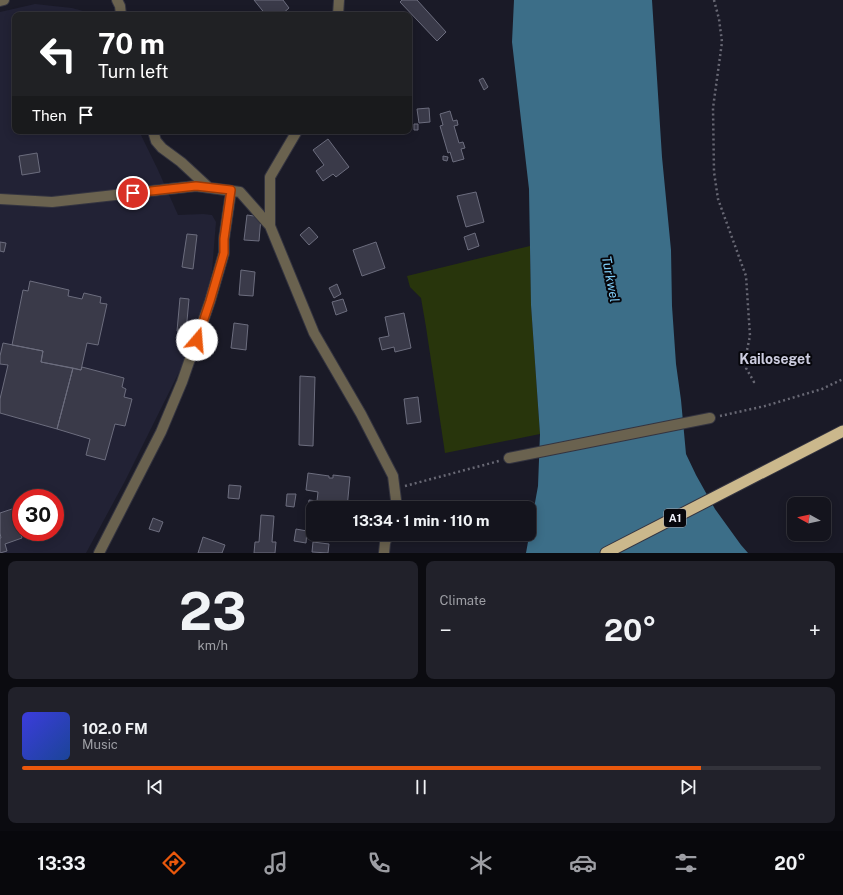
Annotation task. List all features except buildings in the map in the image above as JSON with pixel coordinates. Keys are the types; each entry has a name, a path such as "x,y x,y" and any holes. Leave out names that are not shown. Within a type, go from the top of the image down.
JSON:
{"highway":[{"name":"A1","path":"606,553 843,431"}],"street":[{"path":"0,1 4,0"},
{"path":"118,0 121,12"},
{"path":"338,12 339,0"},
{"path":"154,134 156,141 162,148 181,162 208,187"},
{"path":"270,226 270,177 295,134"},
{"path":"0,199 52,202 196,186 240,192 270,226 314,333 361,414 393,476 396,501"},
{"path":"99,553 161,432 182,382 206,314 224,253 224,239 231,190"},
{"path":"509,458 710,418"},
{"path":"384,553 386,541"}],"path":[{"path":"714,0 719,19 722,42 713,108 714,172 718,200 746,276 750,336 746,355 746,368 754,382 753,381"},
{"path":"710,418 765,406 822,389 843,379"},
{"path":"395,489 509,458"}],"shaded area":[{"path":"35,4 72,8 87,12 12,12 12,134 140,134 178,215 212,215 216,222 212,271 207,292 186,358 125,481 86,553 0,553 0,12"}],"green space":[{"path":"530,246 531,305 540,434 445,453 421,298 410,287 407,276"}],"water":[{"name":"Turkwel","path":"514,0 652,0 662,157 671,250 672,306 676,364 686,454 715,509 748,553 526,553 528,541 536,541 535,501 538,486 540,434 531,305 529,189 512,42"}],"district":[{"name":"Kailoseget","path":"775,359"}],"route":[{"path":"133,193 196,186 231,190 224,239 224,253 197,340"}]}
